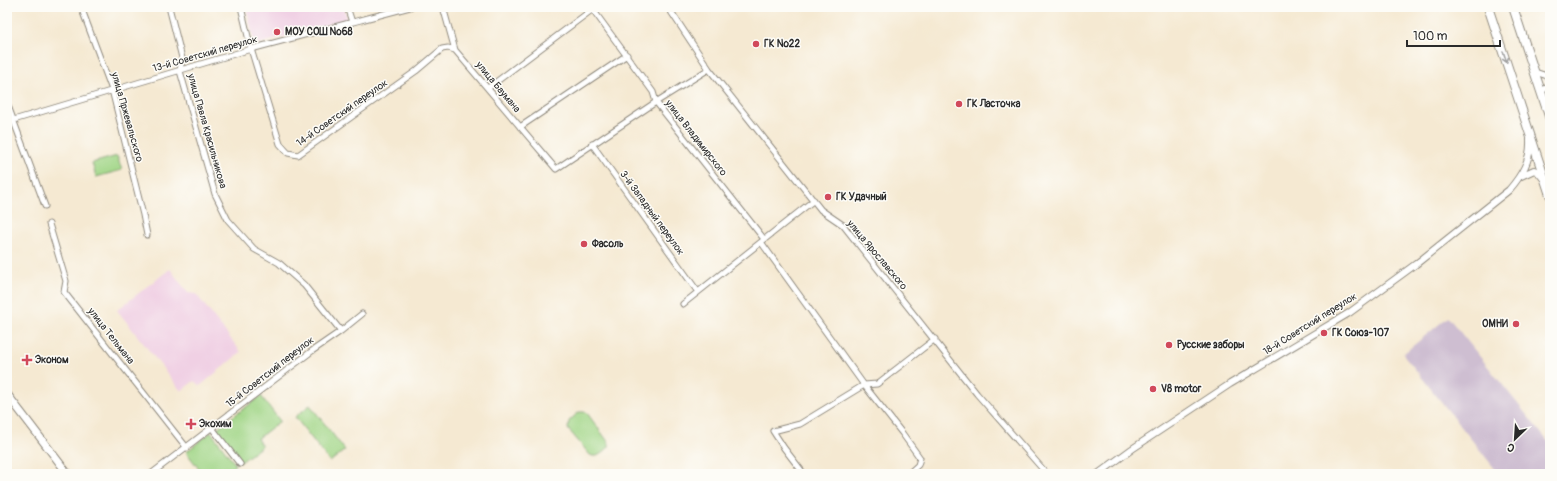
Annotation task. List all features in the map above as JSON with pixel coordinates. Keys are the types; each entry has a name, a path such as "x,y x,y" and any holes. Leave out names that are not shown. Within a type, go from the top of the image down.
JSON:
{"main road":[{"path":"1488,7 1550,195"},
{"path":"1513,7 1550,119"},
{"path":"7,394 68,474"}],"street":[{"name":"улица Пржевальского","path":"81,7 112,90 143,215 146,235"},
{"name":"улица Павла Красильникова","path":"169,7 182,58 180,71 215,194 228,220 254,249 279,262 304,285 341,331"},
{"name":"14-й Советский переулок","path":"241,7 280,144 288,153 298,155 416,71 442,49 448,48 455,50"},
{"path":"347,7 352,22"},
{"name":"13-й Советский переулок","path":"10,121 252,49 410,7"},
{"name":"улица Баумана","path":"443,7 455,50 556,170 592,144"},
{"name":"улица Ярославского","path":"668,7 709,69 821,210 843,225 977,394 1047,474"},
{"path":"488,88 592,8"},
{"name":"улица Владимирского","path":"592,8 627,54 653,92 656,102 762,241 864,385 920,458 918,465 908,474"},
{"path":"520,127 627,54"},
{"path":"592,144 709,69"},
{"path":"1535,72 1550,77"},
{"path":"1541,92 1550,85"},
{"path":"7,102 10,121 45,206"},
{"path":"1521,176 1530,152 1530,132"},
{"name":"3-й Западный переулок","path":"592,144 698,292"},
{"path":"1521,176 1534,170 1544,179"},
{"name":"18-й Советский переулок","path":"1098,474 1132,448 1230,384 1349,312 1428,255 1509,190 1521,176"},
{"path":"683,304 814,200"},
{"name":"улица Тельмана","path":"49,224 66,281 64,292 187,448"},
{"name":"15-й Советский переулок","path":"151,474 362,314"},
{"path":"804,474 787,453 773,431 800,424 864,385 877,384 935,340"},
{"path":"212,428 240,464"}],"shaded area":[{"name":"МОУ СОШ №68","path":"246,7 344,7 347,19 255,45"},
{"path":"170,269 188,293 196,294 241,352 200,386 194,381 181,391 117,310"},
{"path":"1448,317 1550,444 1550,474 1499,474 1403,354"},
{"path":"1253,464 1261,474 1241,474"}],"green space":[{"path":"117,156 122,170 96,177 92,163"},
{"path":"261,396 280,421 257,439 262,446 241,462 216,429"},
{"path":"310,405 345,450 330,462 295,417"},
{"path":"579,412 587,413 609,443 609,447 598,456 590,455 568,429 569,421"},
{"path":"211,432 236,465 225,474 203,474 186,452"}],"place":[{"name":"МОУ СОШ №68","path":"277,32"},
{"name":"ГК №22","path":"756,44"},
{"name":"ГК Ласточка","path":"959,104"},
{"name":"ГК Удачный","path":"828,197"},
{"name":"Фасоль","path":"584,244"},
{"name":"ОМНИ","path":"1516,324"},
{"name":"ГК Союз-107","path":"1324,333"},
{"name":"Русские заборы","path":"1169,345"},
{"name":"Эконом","path":"27,360"},
{"name":"V8 motor","path":"1153,389"},
{"name":"Экохим","path":"191,424"}]}
